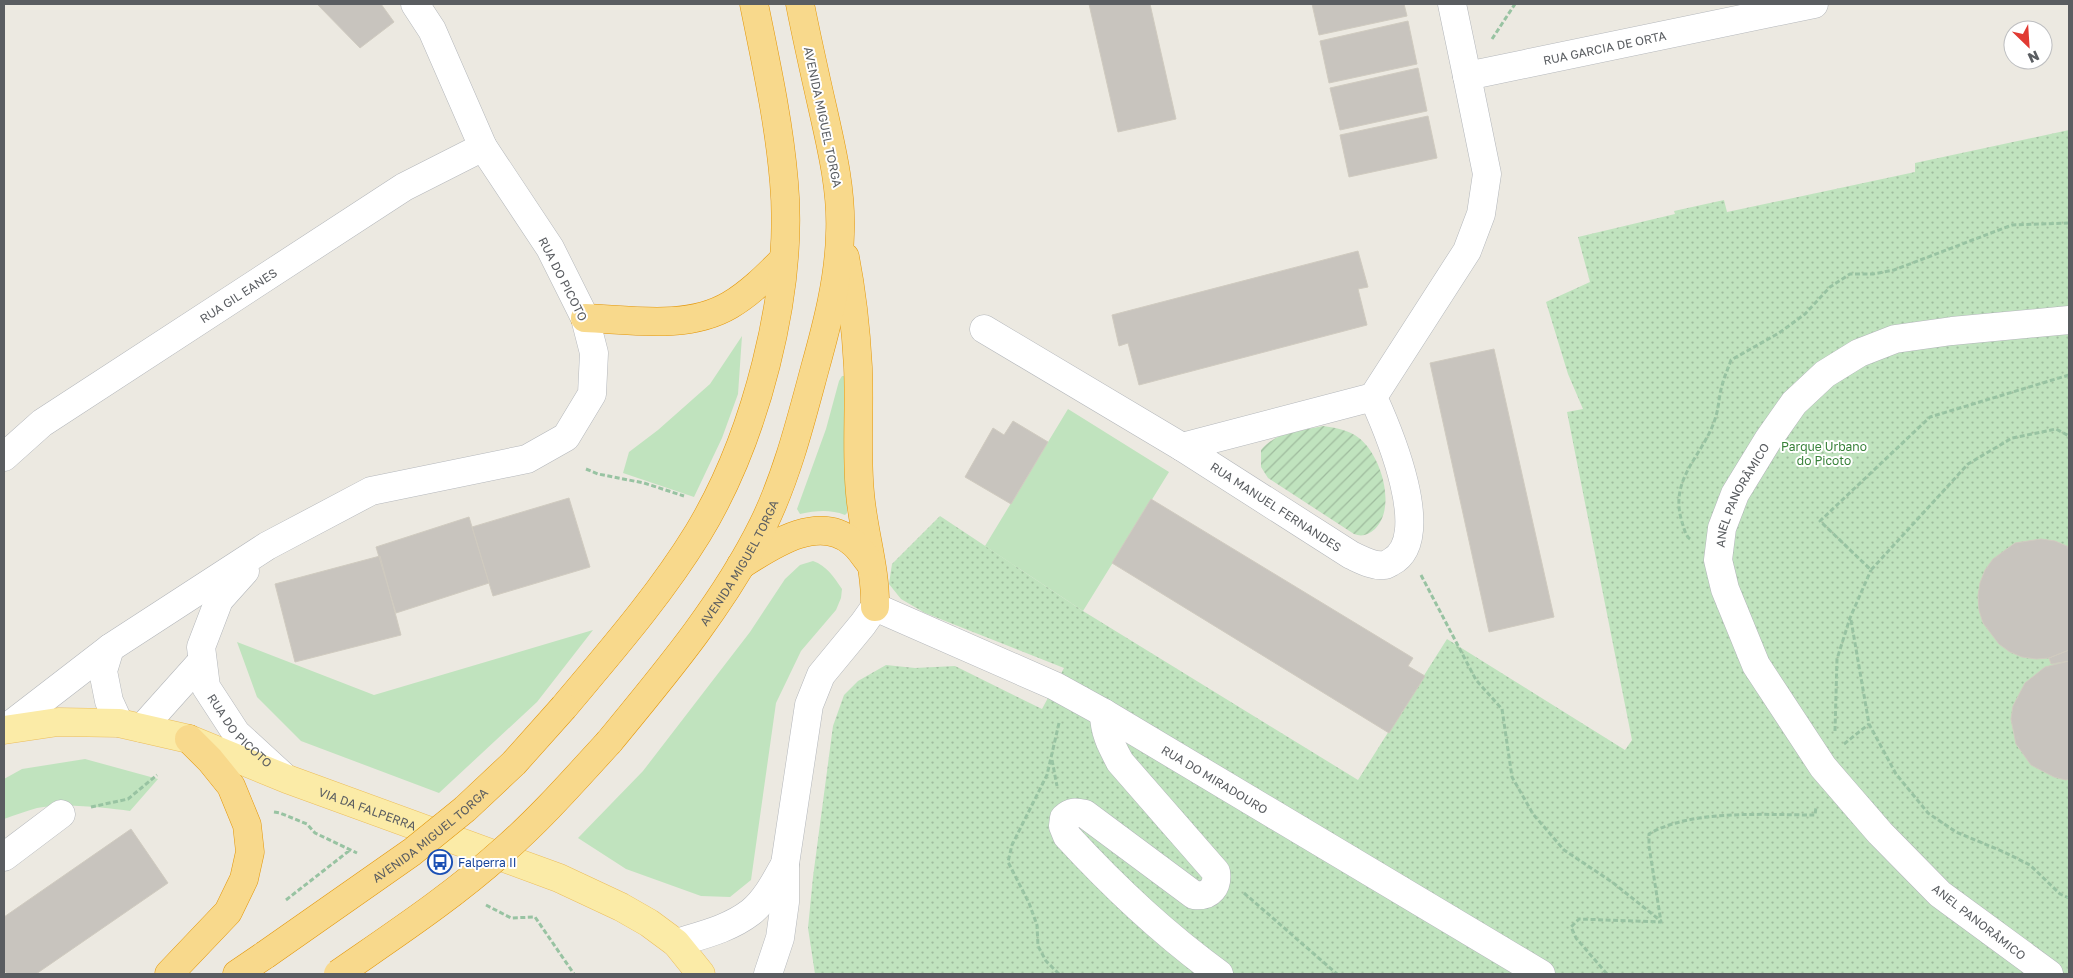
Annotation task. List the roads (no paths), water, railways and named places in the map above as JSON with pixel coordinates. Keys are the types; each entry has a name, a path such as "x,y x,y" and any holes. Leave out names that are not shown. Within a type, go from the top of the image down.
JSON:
{"highway":[{"name":"AVENIDA MIGUEL TORGA","path":"237,974 412,852 465,809 514,763 564,707 658,592 698,532 729,474 753,408 771,342 783,260 784,183 767,70 754,4"},
{"name":"AVENIDA MIGUEL TORGA","path":"338,974 445,899 503,851 550,806 609,742 663,675 705,618 740,565 763,524 804,408 823,340 834,285 840,233 838,182 800,4"},
{"path":"840,233 853,310 858,367 860,493 870,563 876,585 875,607"},
{"path":"585,318 670,321 701,318 729,306 758,286 783,260"},
{"path":"740,565 773,545 796,535 818,531 835,532 852,541 870,563"},
{"path":"169,974 228,912 244,880 250,852 247,825 231,786 210,760 189,739"}],"main road":[{"name":"VIA DA FALPERRA","path":"4,729 58,722 131,726 189,739 287,779 559,878 621,907 649,923 676,943 701,974"}],"street":[{"name":"RUA DO PICOTO","path":"4,729 110,648 268,546 371,491 527,459 566,437 592,394 594,353 585,318 550,248 483,147 431,17 415,4"},
{"path":"1182,447 1373,397 1467,251 1481,214 1487,174 1452,4"},
{"name":"RUA GARCIA DE ORTA","path":"1467,76 1814,4"},
{"name":"RUA GIL EANES","path":"4,457 42,423 396,193 483,147"},
{"name":"ANEL PANORÂMICO","path":"2049,974 1940,894 1880,833 1823,767 1756,665 1725,589 1718,560 1722,528 1735,494 1794,402 1824,374 1859,353 1895,340 1952,331 2069,320"},
{"name":"RUA MANUEL FERNANDES","path":"984,329 1182,447 1351,555 1366,562 1384,565 1397,558 1407,546 1409,526 1401,468 1391,437 1373,397"},
{"name":"RUA DO PICOTO","path":"268,546 219,600 201,647 202,661 206,687 236,733 287,779"},
{"path":"768,974 780,938 785,902 785,864 808,705 821,675 875,607"},
{"name":"RUA DO MIRADOURO","path":"875,607 1055,686 1104,713 1541,974"},
{"path":"110,648 103,671 110,701 131,726 202,661"},
{"path":"1104,713 1104,727 1109,743 1120,762 1216,872 1217,882 1213,890 1206,894 1194,895 1086,814 1068,813 1064,818 1067,836 1117,888 1154,921 1220,974"},
{"path":"4,857 61,814"},
{"path":"676,943 722,930 752,911 770,890 785,864"}],"place":[{"name":"Falperra II","path":"440,862"}],"park label":[{"name":"Parque Urbano do Picoto","path":"1824,453"}]}
